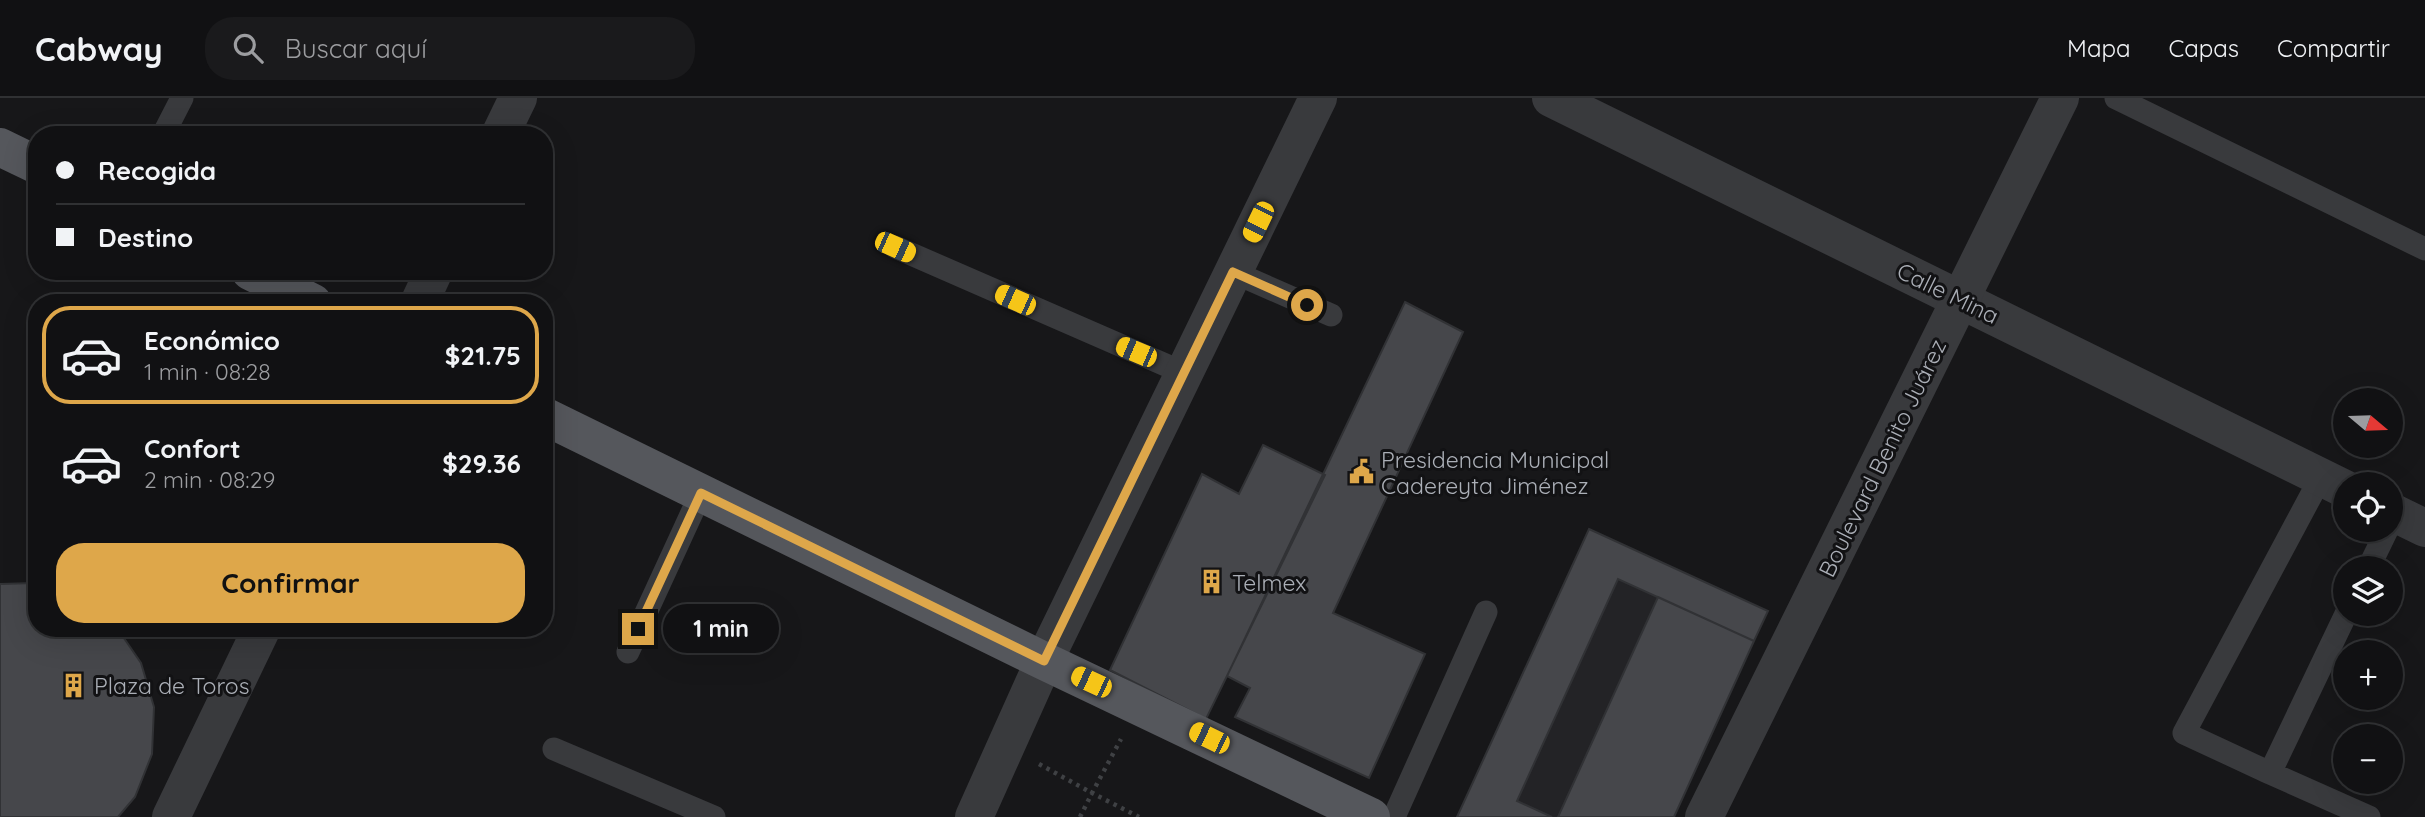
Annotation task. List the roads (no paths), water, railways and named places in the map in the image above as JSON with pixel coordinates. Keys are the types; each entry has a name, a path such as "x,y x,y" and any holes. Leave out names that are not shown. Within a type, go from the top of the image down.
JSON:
{"main road":[{"path":"0,147 28,161"},
{"path":"268,280 295,294"},
{"path":"553,420 1044,661 1371,817"}],"street":[{"path":"504,126 518,98"},
{"path":"974,817 1044,661 1318,98"},
{"name":"Calle Mina","path":"1551,98 2333,483"},
{"name":"Boulevard Benito Juárez","path":"1704,817 2060,98"},
{"path":"171,817 258,637"}],"lane":[{"path":"168,126 183,98"},
{"path":"2116,98 2425,249"},
{"path":"895,247 1184,373"},
{"path":"1233,272 1331,315"},
{"path":"2333,483 2184,733 2369,817"},
{"path":"628,652 701,493"},
{"path":"1394,817 1486,612"},
{"path":"2270,773 2340,626"},
{"path":"554,749 714,817"}],"place":[{"name":"Presidencia Municipal Cadereyta Jiménez","path":"1361,472"},
{"name":"Telmex","path":"1212,582"},
{"name":"Plaza de Toros","path":"74,685"}]}
